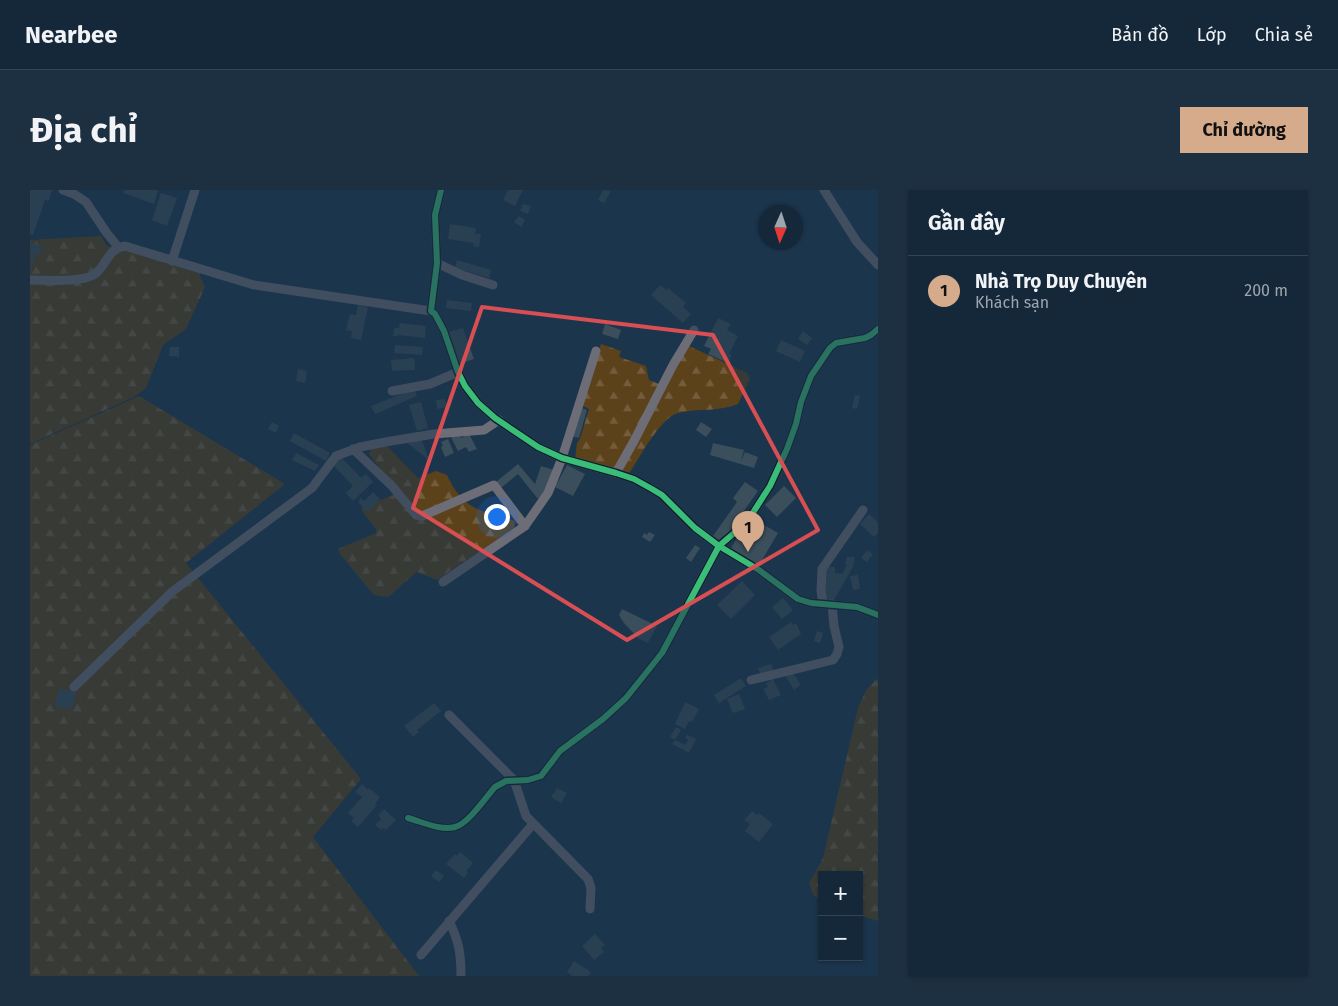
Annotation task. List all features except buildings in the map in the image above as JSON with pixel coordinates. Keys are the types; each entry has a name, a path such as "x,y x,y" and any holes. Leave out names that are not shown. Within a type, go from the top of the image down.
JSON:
{"street":[{"path":"63,190 74,194 86,202 118,247"},
{"path":"172,261 195,190"},
{"path":"431,312 437,263 435,215 441,190"},
{"path":"824,190 857,242 878,266"},
{"path":"30,280 84,278 95,274 109,254 118,247 125,246 254,285 431,312 435,314 444,331 458,372 465,386 478,403 498,420 538,447 562,458 634,479 662,495 695,528 719,546 759,570 798,599 856,607 878,615"},
{"path":"437,263 462,275 493,285"},
{"path":"408,818 436,826 455,827 463,824 494,787 506,781 528,780 541,776 560,751 603,719 626,698 662,653 719,546 747,522 770,486 787,449 811,376 830,348 836,343 865,338 878,329"},
{"path":"616,473 669,372 694,330"},
{"path":"443,582 524,526 548,493 562,458 596,351"},
{"path":"392,391 430,384 458,372"},
{"path":"74,687 173,591 312,488 336,456 353,449 408,438 484,430 498,420"},
{"path":"353,449 392,486 416,515 422,516 494,485 524,526"},
{"path":"751,680 833,660 837,654 839,647 834,626 827,604 820,591 822,569 863,510"},
{"path":"449,715 514,780 526,816 588,878 591,888 590,909"},
{"path":"421,955 533,824"},
{"path":"450,921 458,938 461,976"}],"highlighted area":[{"path":"482,307 713,335 818,530 627,640 413,508"}],"green space":[{"path":"101,236 107,246 126,249 199,273 205,287 186,329 163,345 146,388 134,397 30,444 30,240"},
{"path":"601,344 621,351 619,357 646,366 649,380 664,386 689,346 747,373 750,379 738,404 723,408 678,413 671,416 658,430 630,472 626,474 575,459 577,443 589,409 582,405"},
{"path":"139,396 285,484 186,563 361,779 313,837 419,976 30,976 30,445"},
{"path":"387,446 418,478 436,471 447,475 453,487 467,502 483,511 515,521 514,528 437,580 417,572 388,597 374,595 340,554 338,549 376,533 376,529 362,511 362,507 393,495 395,487 369,454 371,449"},
{"path":"878,678 878,921 863,916 863,871 818,871 818,898 814,896 809,883 823,858 858,708 866,690"}],"cycle path":[{"path":"441,190 435,215 437,263 431,311 435,314 444,331 458,372 465,386 478,403 495,418 538,447 562,458 634,479 662,495 695,528 719,546 759,570 798,599 811,603 857,607 878,615"},
{"path":"408,818 444,828 460,825 471,816 495,787 506,781 528,780 541,776 560,751 603,719 626,698 662,653 719,546 747,522 770,486 787,449 811,376 830,348 836,343 865,338 878,329"}],"place":[{"name":"Nhà Trọ Duy Chuyên","path":"748,552"}]}
